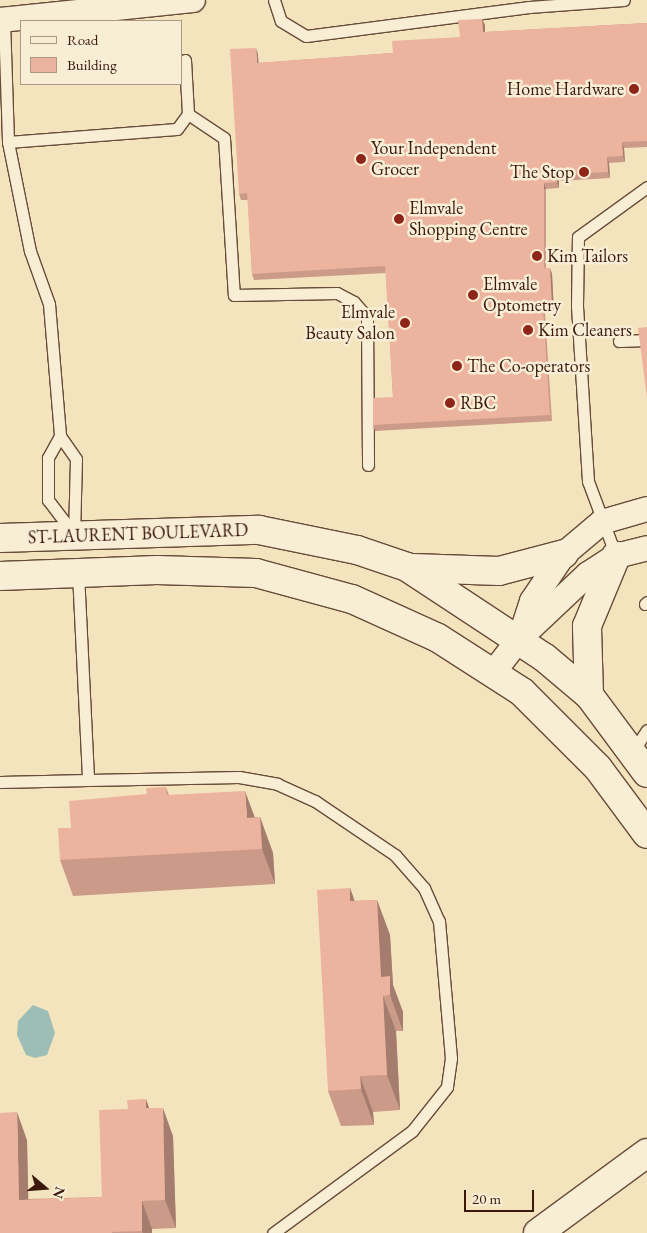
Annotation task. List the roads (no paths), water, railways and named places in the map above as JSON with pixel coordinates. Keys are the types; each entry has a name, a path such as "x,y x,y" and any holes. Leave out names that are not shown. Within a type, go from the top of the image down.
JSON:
{"street":[{"path":"2,20 142,3 193,0"},
{"path":"520,638 532,601 564,554 602,522 647,509"},
{"name":"ST-LAURENT BOULEVARD","path":"0,538 74,534 259,530 358,550 407,567 520,638 589,696 640,763"},
{"path":"74,534 78,573"},
{"path":"493,673 520,638 588,574 616,556 647,548"},
{"path":"407,567 499,571 564,554"},
{"path":"589,696 587,626 616,556"},
{"name":"ST-LAURENT BOULEVARD","path":"0,576 78,573 256,573 307,584 394,616 493,673 522,692 598,768 647,834"},
{"path":"538,1233 647,1153"}],"lane":[{"path":"274,0 281,21 306,36 529,7 624,0"},
{"path":"2,20 8,142 30,251 48,304 60,436 76,459 74,534"},
{"path":"8,142 177,129 188,114 185,60"},
{"path":"188,114 224,138 234,296 337,293 354,302 367,317 368,464"},
{"path":"616,556 588,481 578,237 647,187"},
{"path":"619,341 647,340"},
{"path":"60,436 48,458 48,500 74,534"},
{"path":"78,573 88,780"},
{"path":"640,763 647,730"},
{"path":"0,782 239,777 277,784 315,801 395,855 424,888 439,921 451,1058 447,1088 412,1131 273,1233"}],"water":[{"path":"33,1005 48,1011 55,1033 47,1055 35,1058 26,1055 17,1035 18,1021"}],"place":[{"name":"Home Hardware","path":"634,89"},
{"name":"Your Independent Grocer","path":"361,159"},
{"name":"The Stop","path":"584,172"},
{"name":"Elmvale Shopping Centre","path":"399,219"},
{"name":"Kim Tailors","path":"537,256"},
{"name":"Elmvale Optometry","path":"473,295"},
{"name":"Elmvale Beauty Salon","path":"405,323"},
{"name":"Kim Cleaners","path":"528,330"},
{"name":"The Co-operators","path":"457,366"},
{"name":"RBC","path":"450,403"}]}
